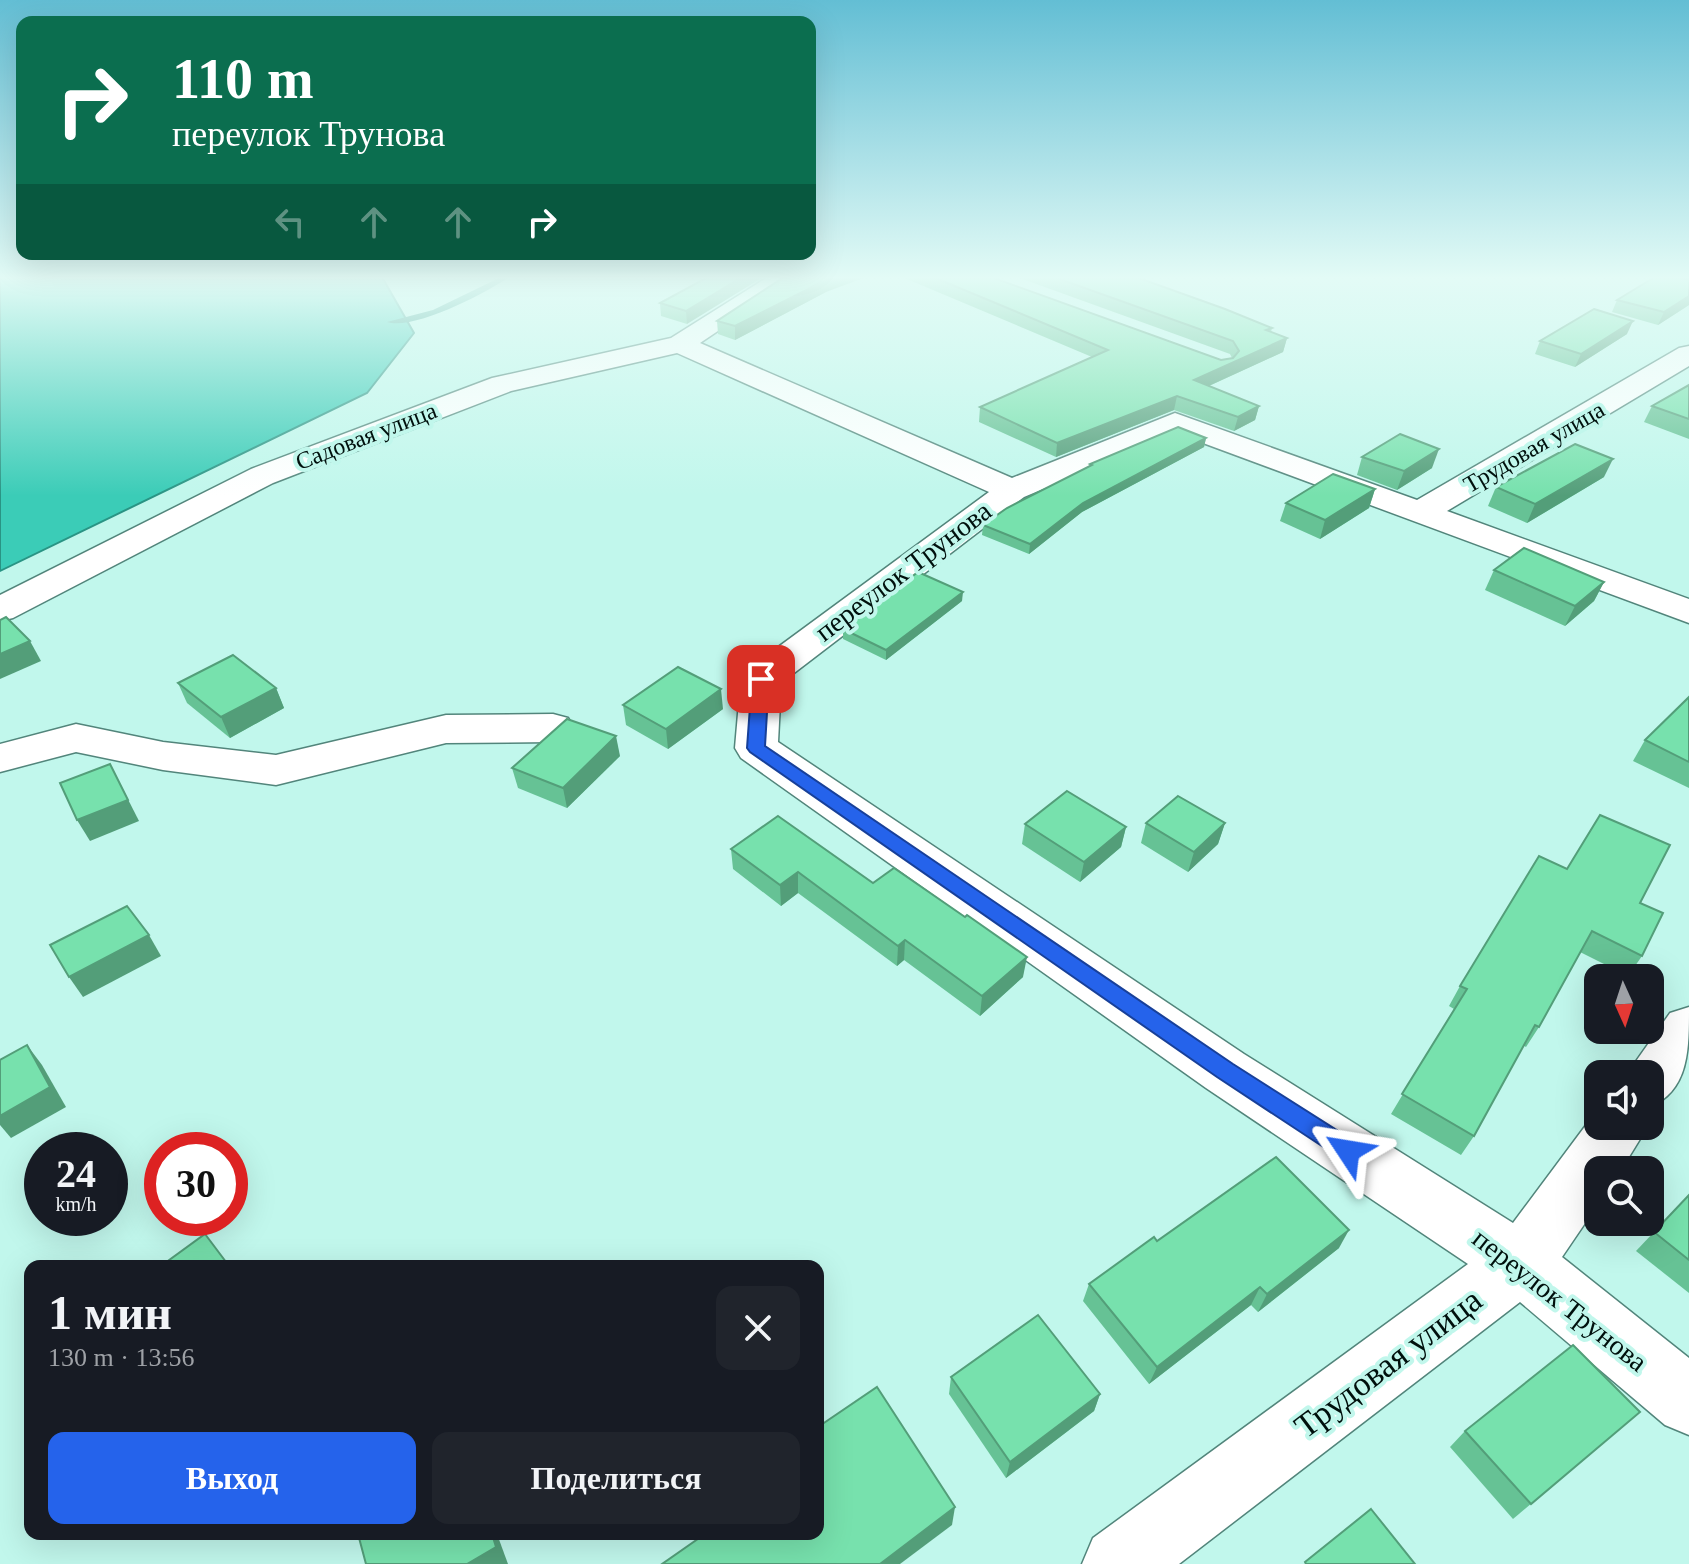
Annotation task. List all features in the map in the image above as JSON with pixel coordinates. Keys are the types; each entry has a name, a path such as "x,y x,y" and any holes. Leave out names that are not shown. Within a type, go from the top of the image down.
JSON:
{"street":[{"name":"Садовая улица","path":"0,610 262,476 502,384 653,350"},
{"path":"694,350 1012,490"},
{"name":"Трудовая улица","path":"1419,513 1689,354"},
{"name":"переулок Трунова","path":"1689,612 1175,422 1012,490 761,679 756,748 1225,1071 1521,1263 1689,1401"},
{"path":"0,758 76,738 163,756 276,770 313,764 446,729 553,728"},
{"path":"1664,1064 1689,1029"},
{"name":"Трудовая улица","path":"1119,1564 1521,1263 1609,1140"}],"shaded area":[{"path":"0,350 401,350 367,393 0,571"}],"building":[{"path":"1108,350 1193,350 1221,360 1233,358 1238,350 1260,350 1194,380 1259,406 1238,417 1177,396 1057,443 980,407"},
{"path":"1689,385 1689,419 1652,406"},
{"path":"1178,427 1206,438 1083,503 1030,544 983,525 1007,508 1090,464"},
{"path":"1400,434 1439,449 1404,471 1362,457"},
{"path":"1575,444 1613,459 1535,504 1496,487"},
{"path":"1333,474 1375,489 1325,520 1286,503"},
{"path":"1524,548 1604,582 1575,606 1494,570"},
{"path":"918,572 963,592 886,650 843,629"},
{"path":"6,617 30,641 0,654 0,620"},
{"path":"233,655 276,688 221,717 178,683"},
{"path":"678,667 721,689 666,729 623,705"},
{"path":"1689,697 1689,762 1645,740"},
{"path":"567,719 616,736 563,788 512,768"},
{"path":"110,764 128,800 77,820 60,783"},
{"path":"1067,791 1126,827 1084,862 1025,824"},
{"path":"1178,796 1225,823 1194,852 1146,823"},
{"path":"1600,815 1670,845 1640,903 1663,913 1642,956 1592,931 1539,1027 1535,1025 1474,1136 1402,1094 1467,989 1460,986 1539,856 1567,869"},
{"path":"778,816 873,883 894,868 1027,957 982,996 905,940 898,946 798,872 780,885 731,849"},
{"path":"127,906 149,935 69,977 50,945"},
{"path":"27,1045 50,1087 0,1116 0,1060"},
{"path":"1276,1157 1349,1230 1267,1294 1260,1287 1157,1367 1089,1284 1154,1237 1157,1241"},
{"path":"1689,1195 1689,1260 1659,1236 1664,1236 1664,1221"},
{"path":"206,1236 224,1260 169,1260"},
{"path":"1038,1315 1100,1394 1010,1462 951,1377"},
{"path":"1573,1345 1640,1412 1531,1504 1465,1431"},
{"path":"877,1387 955,1507 880,1564 662,1564 696,1540 824,1540 824,1423"},
{"path":"1371,1509 1415,1564 1306,1564 1305,1562"},
{"path":"360,1540 494,1540 496,1547 467,1564 366,1564"}],"route":[{"path":"761,679 756,748 1225,1071 1348,1151"}]}
